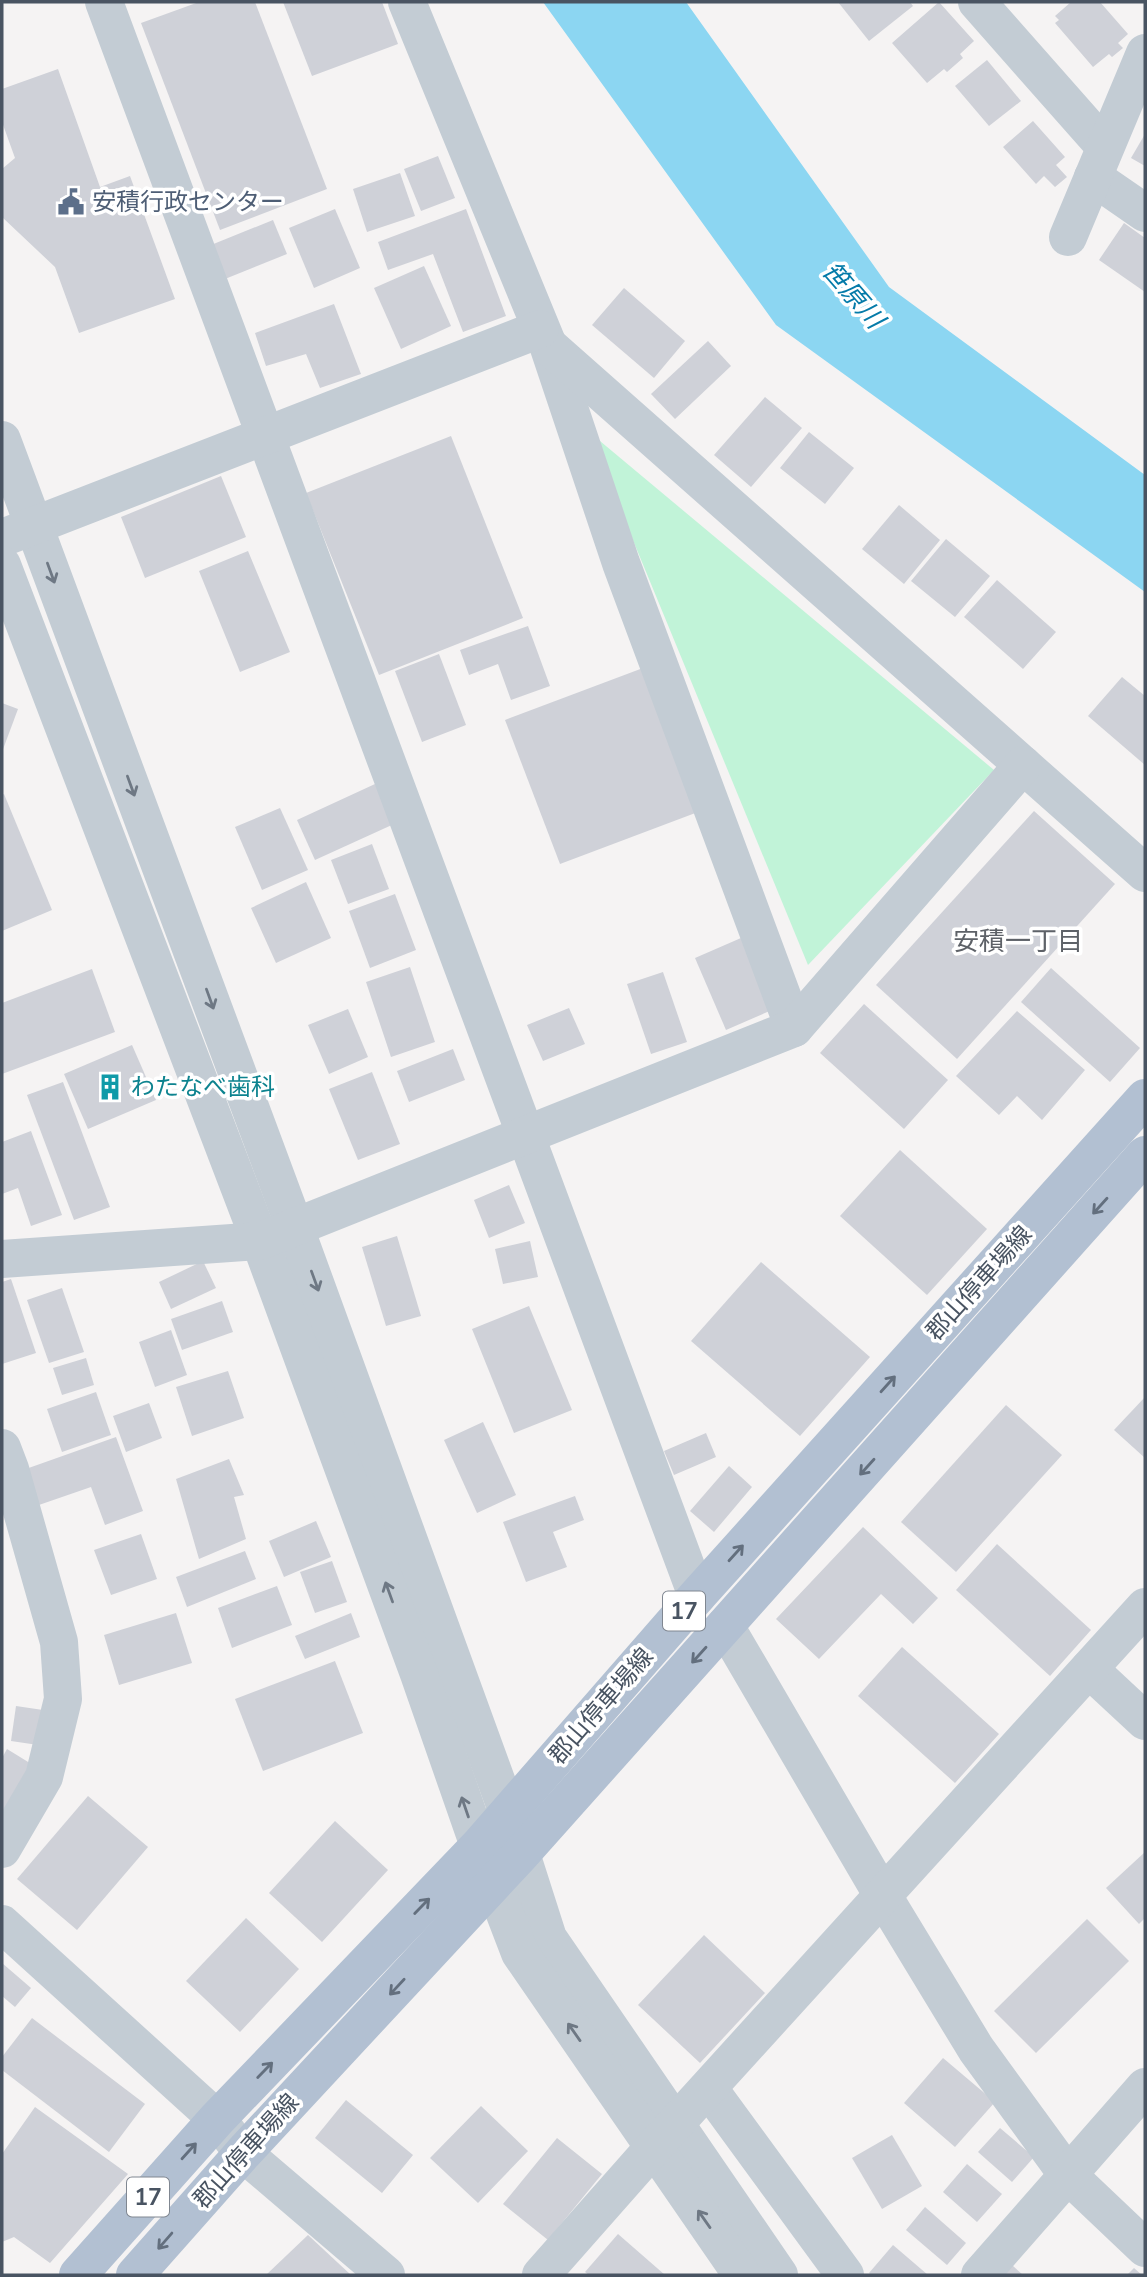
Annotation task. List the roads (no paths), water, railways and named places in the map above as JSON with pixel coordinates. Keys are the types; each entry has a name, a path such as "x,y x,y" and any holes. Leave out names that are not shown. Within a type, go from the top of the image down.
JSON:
{"main road":[{"name":"郡山停車場線","path":"78,2275 217,2119 479,1846 697,1597 1145,1098"},
{"name":"郡山停車場線","path":"135,2275 243,2153 520,1855 1145,1155"}],"street":[{"path":"104,2 148,114 264,435 697,1597"},
{"path":"407,2 544,337 621,563 794,1028"},
{"path":"977,2 1099,162 1145,213"},
{"path":"1068,237 1145,53"},
{"path":"18,532 264,435 544,337"},
{"path":"544,337 1145,873"},
{"path":"2,440 18,532 278,1234 414,1661 520,1953 779,2275"},
{"path":"2,565 278,1234 508,1814 548,1937 665,2136 742,2275"},
{"path":"2,1259 278,1234 794,1028 1023,765"},
{"path":"2,1448 59,1642 63,1699 44,1777 2,1849"},
{"path":"541,2275 1145,1606"},
{"path":"725,1626 976,2049 1068,2174 1145,2248"},
{"path":"1088,1669 1145,1721"},
{"path":"2,1924 217,2119 243,2153 386,2275"},
{"path":"979,2275 1145,2087"},
{"path":"709,2089 845,2275"}],"water":[{"name":"笹原川","path":"543,2 686,2 889,287 1145,475 1145,592 776,325"}],"place":[{"name":"安積行政センター","path":"71,202"},
{"name":"わたなべ歯科","path":"110,1087"}],"district":[{"name":"安積一丁目","path":"1018,941"}]}
